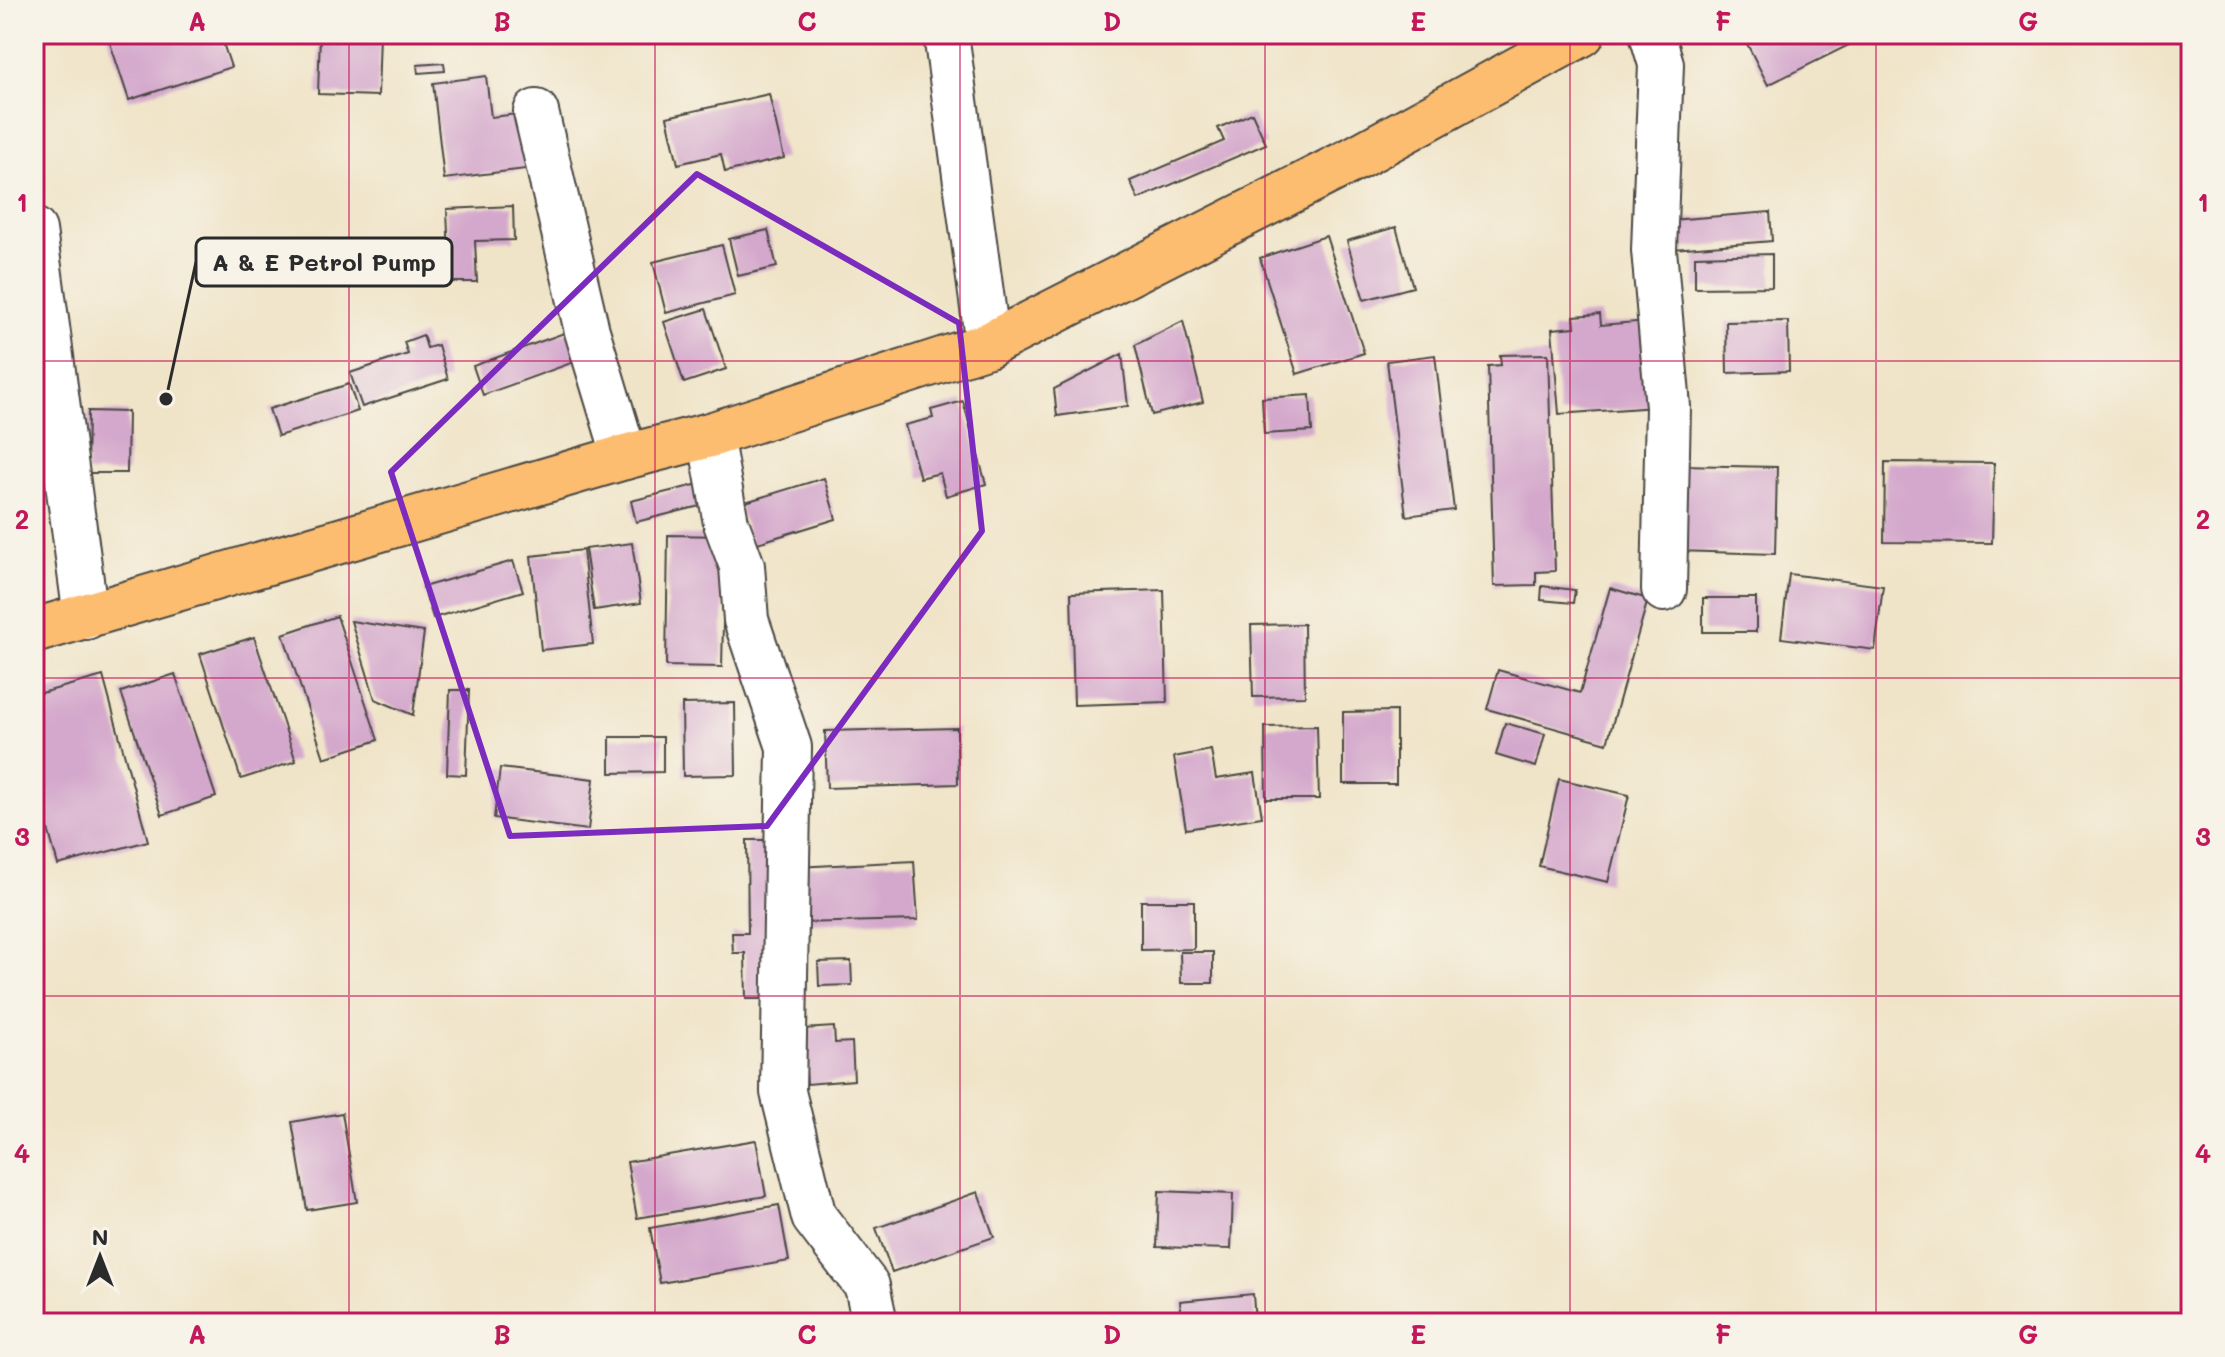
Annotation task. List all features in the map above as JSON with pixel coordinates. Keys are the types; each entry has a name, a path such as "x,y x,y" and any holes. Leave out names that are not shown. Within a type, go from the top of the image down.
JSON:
{"highway":[{"path":"34,631 625,457 710,435 988,345 1352,160 1582,34"}],"street":[{"path":"946,34 988,345"},
{"path":"1652,34 1661,64 1654,250 1668,407 1664,589"},
{"path":"536,112 587,331 625,457"},
{"path":"34,230 86,617"},
{"path":"710,435 726,523 742,566 746,620 789,747 783,1092 814,1217 867,1286 875,1323"}],"highlighted area":[{"path":"697,174 959,323 982,531 767,826 510,836 391,472"}],"building":[{"path":"107,34 220,34 231,67 129,100"},
{"path":"320,34 380,34 378,96 318,94"},
{"path":"1742,34 1864,34 1865,37 1768,85"},
{"path":"444,63 445,71 418,73 417,65"},
{"path":"486,76 491,117 527,113 534,168 444,179 433,83"},
{"path":"769,94 784,158 725,172 721,154 678,164 667,117"},
{"path":"1252,113 1266,144 1138,199 1130,181 1224,141 1218,128"},
{"path":"513,206 514,240 475,241 477,282 450,282 447,209"},
{"path":"1770,212 1772,241 1673,249 1671,220"},
{"path":"1396,227 1413,287 1364,300 1347,241"},
{"path":"768,230 777,267 738,276 729,239"},
{"path":"1326,236 1364,353 1297,374 1260,258"},
{"path":"722,245 735,295 666,313 653,262"},
{"path":"1772,254 1772,287 1695,288 1695,256"},
{"path":"706,309 726,369 684,383 664,322"},
{"path":"1600,314 1601,325 1648,321 1655,407 1559,414 1552,329 1575,327 1574,316"},
{"path":"1183,321 1203,402 1152,415 1135,345"},
{"path":"1788,321 1789,371 1727,373 1726,322"},
{"path":"575,329 585,358 483,395 473,366"},
{"path":"423,335 427,348 438,345 448,379 362,407 350,373 408,354 404,342"},
{"path":"1122,354 1128,406 1057,416 1054,389"},
{"path":"1548,354 1555,571 1536,572 1536,585 1494,586 1488,366 1501,365 1500,355"},
{"path":"1435,355 1454,510 1406,516 1387,361"},
{"path":"349,384 358,411 278,436 269,409"},
{"path":"1310,395 1312,431 1264,434 1262,398"},
{"path":"963,401 986,484 946,496 940,473 920,478 905,425 933,418 931,410"},
{"path":"88,411 128,412 127,473 87,473"},
{"path":"1885,462 1994,463 1992,543 1884,542"},
{"path":"1679,465 1777,467 1775,554 1677,551"},
{"path":"824,478 836,519 751,545 739,504"},
{"path":"699,484 704,505 636,522 631,501"},
{"path":"668,535 725,536 722,667 666,666"},
{"path":"632,543 641,603 594,610 585,549"},
{"path":"583,550 593,644 541,650 531,556"},
{"path":"513,561 523,591 433,618 423,587"},
{"path":"1789,574 1883,586 1875,650 1781,638"},
{"path":"1542,586 1575,590 1573,603 1541,600"},
{"path":"1610,588 1648,599 1607,743 1487,709 1498,670 1580,693"},
{"path":"1164,590 1167,702 1074,705 1071,593"},
{"path":"1703,598 1756,598 1756,632 1703,632"},
{"path":"337,616 378,740 324,758 283,634"},
{"path":"351,621 424,632 413,715 375,699"},
{"path":"1304,624 1305,696 1253,697 1251,625"},
{"path":"254,637 296,761 241,779 200,654"},
{"path":"175,674 216,797 162,815 121,692"},
{"path":"103,676 148,841 58,865 34,778 34,695"},
{"path":"450,690 469,690 466,775 447,774"},
{"path":"735,703 736,775 683,776 682,704"},
{"path":"1396,711 1396,784 1343,784 1343,712"},
{"path":"1505,723 1545,734 1536,767 1496,755"},
{"path":"1317,726 1319,799 1266,799 1265,727"},
{"path":"957,728 958,784 827,788 825,731"},
{"path":"610,737 663,737 663,772 610,773"},
{"path":"1211,750 1216,779 1255,773 1262,817 1186,829 1174,757"},
{"path":"500,768 594,779 588,830 494,818"},
{"path":"1559,779 1629,795 1608,882 1539,866"},
{"path":"747,840 778,840 779,999 746,999 745,953 733,953 732,933 748,933"},
{"path":"914,861 918,920 797,923 796,867"},
{"path":"1141,901 1194,901 1194,949 1141,950"},
{"path":"1180,952 1213,952 1213,983 1181,983"},
{"path":"851,961 852,985 819,986 818,962"},
{"path":"834,1027 835,1043 852,1042 854,1080 807,1084 803,1029"},
{"path":"342,1113 357,1202 307,1210 292,1122"},
{"path":"756,1140 766,1196 637,1218 627,1162"},
{"path":"1159,1191 1233,1194 1231,1249 1157,1247"},
{"path":"978,1192 994,1237 892,1272 876,1228"},
{"path":"779,1205 789,1261 660,1283 650,1228"},
{"path":"1253,1294 1255,1323 1182,1323 1180,1301"}],"place":[{"name":"A & E Petrol Pump","path":"166,399"}]}
